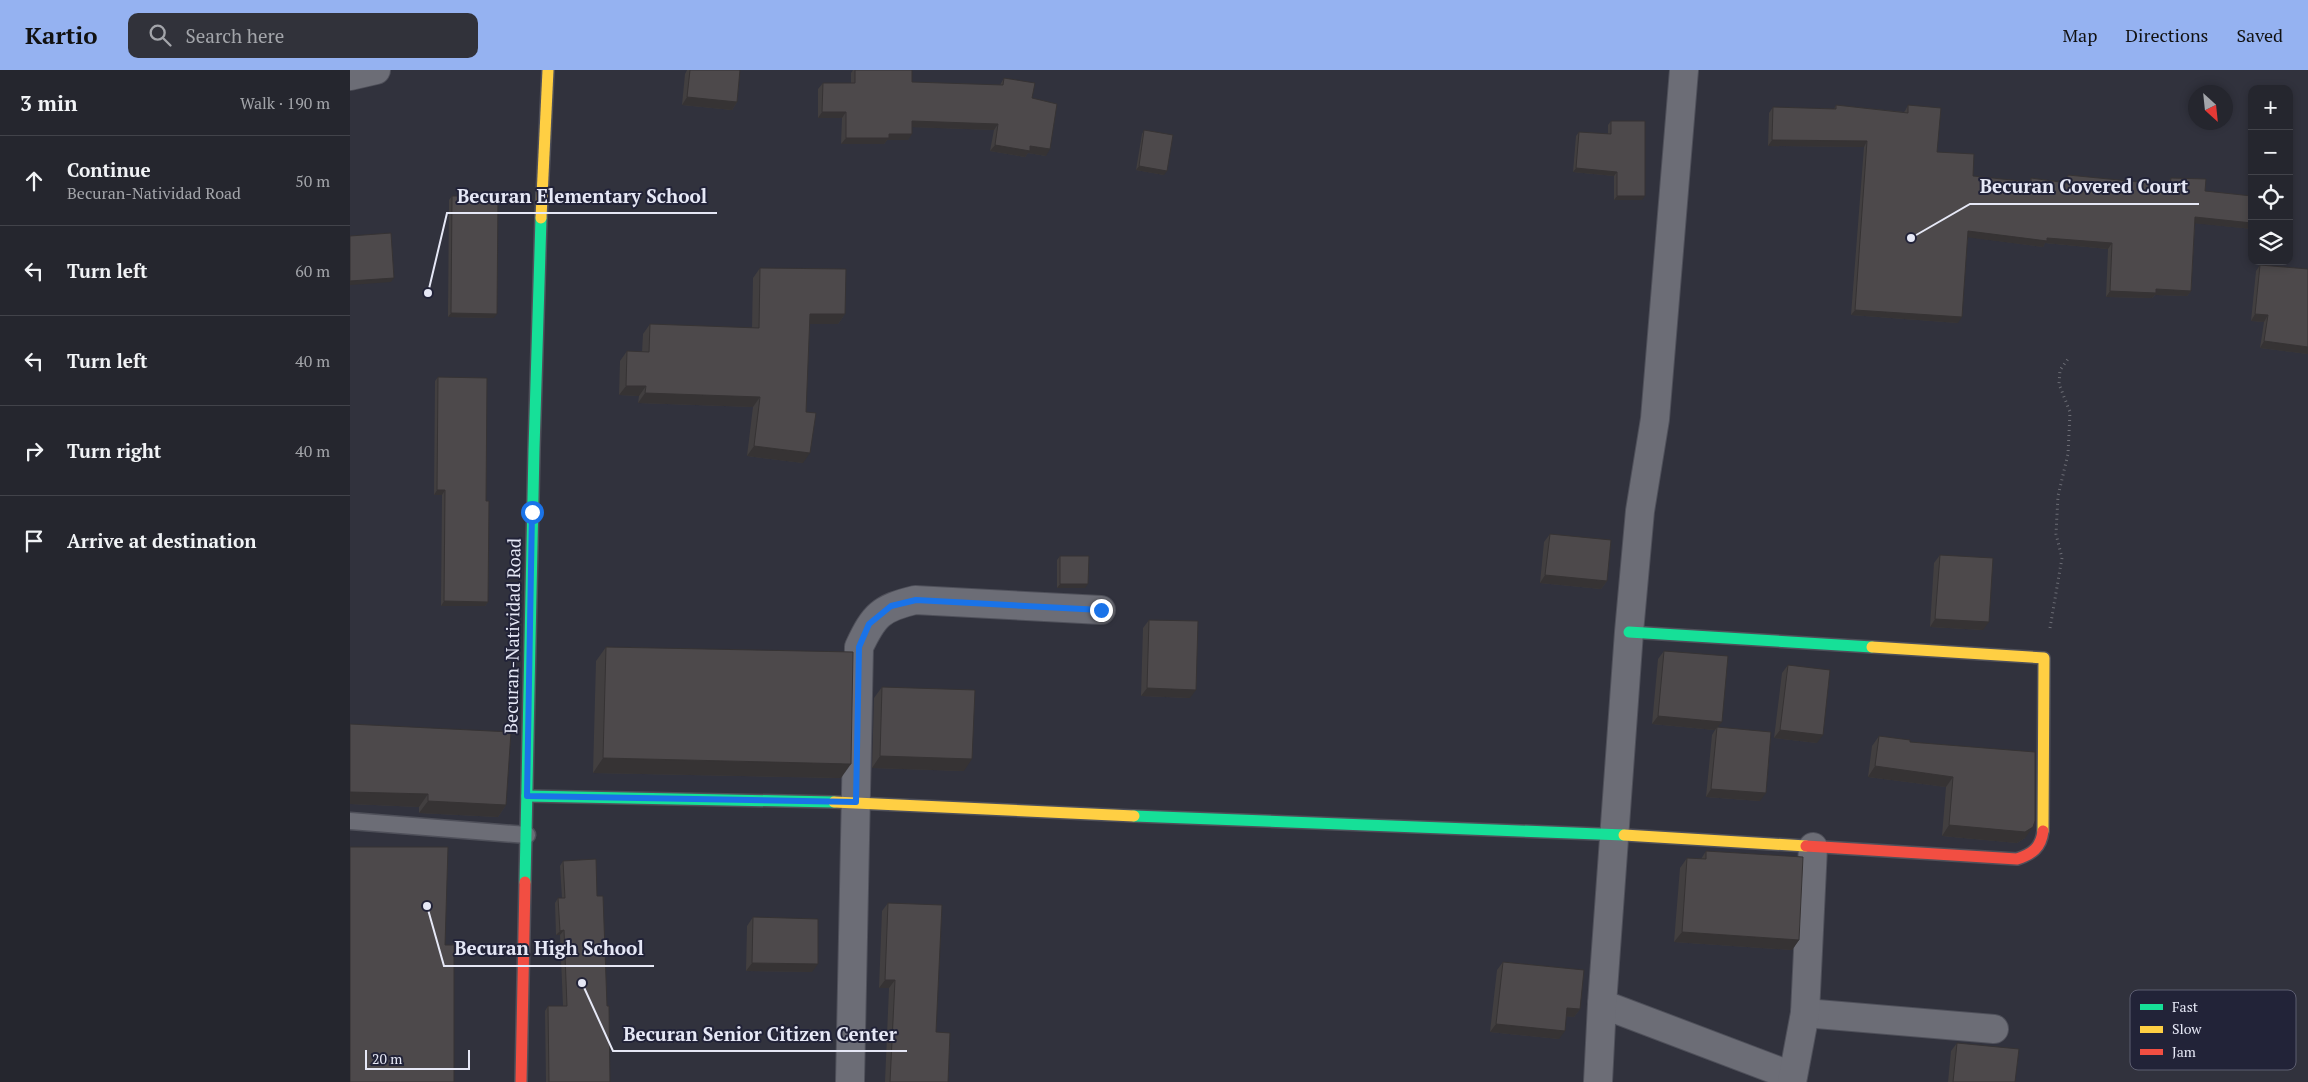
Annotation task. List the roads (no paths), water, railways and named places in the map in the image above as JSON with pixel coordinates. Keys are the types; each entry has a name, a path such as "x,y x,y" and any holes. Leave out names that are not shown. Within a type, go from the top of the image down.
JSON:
{"street":[{"path":"350,76 376,70"},
{"name":"Becuran-Natividad Road","path":"521,1082 539,263 548,70"},
{"path":"1598,1082 1629,632 1640,511 1656,419 1684,70"},
{"path":"850,1082 859,647 869,624 891,606 916,600 1101,610"},
{"path":"527,796 856,802 1194,819 1615,834 2017,859 2030,856 2039,847 2043,834 2044,658 1629,632"},
{"path":"1602,1004 1792,1079 1805,1013 1813,847"},
{"path":"1805,1013 1994,1029"}],"lane":[{"path":"350,821 527,835"}],"place":[{"name":"Becuran Covered Court","path":"1911,238"},
{"name":"Becuran Elementary School","path":"428,293"},
{"name":"Becuran High School","path":"427,906"},
{"name":"Becuran Senior Citizen Center","path":"582,983"}]}
